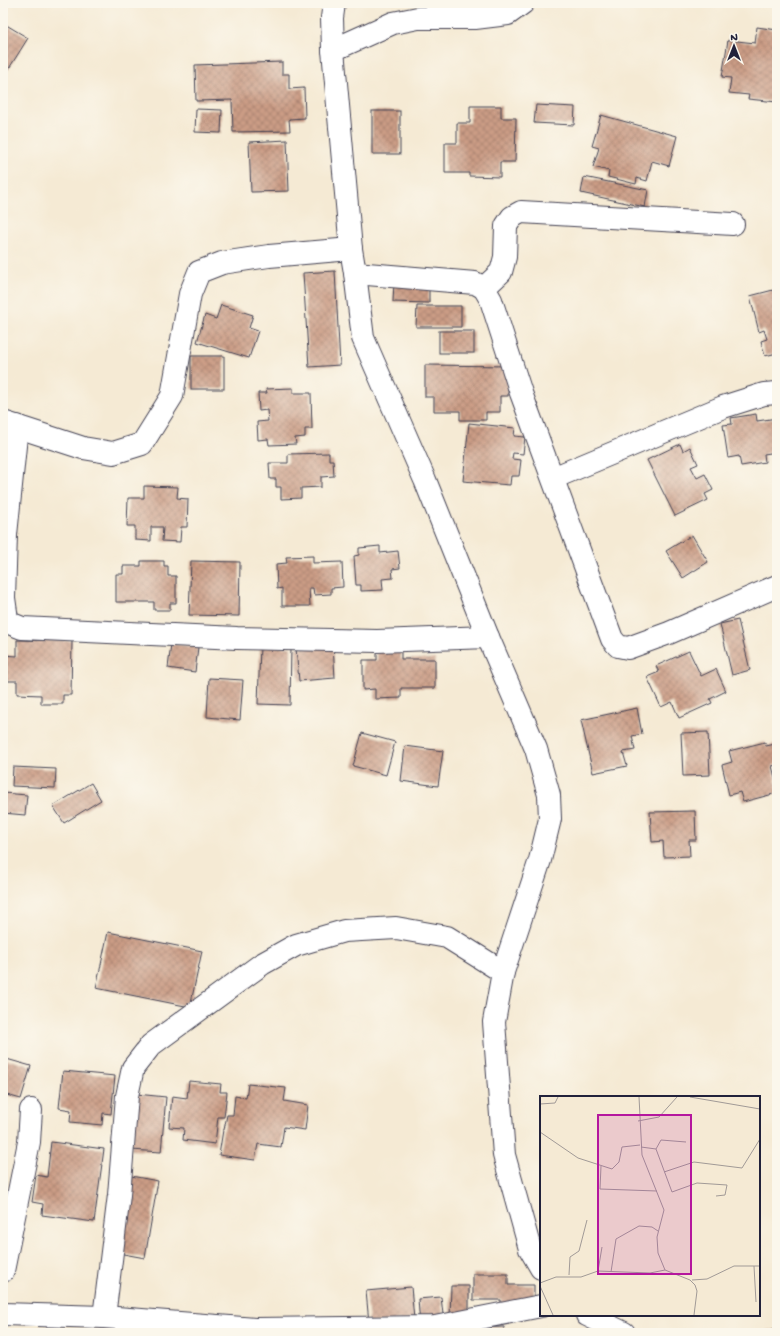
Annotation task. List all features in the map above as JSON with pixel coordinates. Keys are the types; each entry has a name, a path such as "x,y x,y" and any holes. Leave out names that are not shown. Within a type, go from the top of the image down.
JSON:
{"street":[{"path":"334,3 332,18 333,50 351,249 363,338 425,480 488,637 536,748 549,796 550,819 540,860 503,972 494,1022 504,1155 530,1249 540,1266"},
{"path":"333,50 393,23 418,18 475,18 508,14 523,3"},
{"path":"484,288 501,272 506,257 506,226 512,217 521,212 733,224"},
{"path":"351,249 269,256 222,263 199,272 190,294 172,396 142,444 113,453 83,448 10,424 4,598 7,619 12,624 22,628 237,638 377,642 488,637"},
{"path":"355,272 475,283 484,288 491,300 521,393 612,639 618,646 628,648 669,633 777,586"},
{"path":"553,478 723,407 764,394 777,393"},
{"path":"104,1317 119,1195 127,1096 133,1068 151,1045 262,964 296,945 344,931 396,928 447,937 503,972"},
{"path":"3,1270 29,1142 31,1110"},
{"path":"3,1314 104,1317 255,1329 435,1327 540,1306"},
{"path":"589,1316 624,1333"}],"building":[{"path":"3,23 28,38 8,70 3,67"},
{"path":"757,27 777,30 777,102 748,99 749,95 729,93 731,78 722,77 728,40 755,43"},
{"path":"282,62 282,74 289,74 289,89 304,88 305,118 289,119 290,131 233,132 232,100 196,101 195,65"},
{"path":"3,79 7,81 3,88"},
{"path":"536,105 575,107 574,125 534,123"},
{"path":"470,106 501,106 501,118 516,118 515,162 500,162 500,177 469,176 469,173 445,173 445,143 457,143 457,123 470,123"},
{"path":"196,109 222,110 221,133 195,132"},
{"path":"372,111 400,111 400,154 372,154"},
{"path":"601,115 677,136 669,166 652,161 647,181 637,178 636,184 608,177 609,171 593,167 599,148 592,146"},
{"path":"287,140 289,191 251,192 249,142"},
{"path":"584,177 648,190 645,207 581,193"},
{"path":"335,271 340,365 309,367 303,273"},
{"path":"394,282 429,282 429,303 393,302"},
{"path":"777,289 777,353 765,356 761,341 767,339 764,330 759,332 750,296"},
{"path":"221,305 253,315 249,328 258,331 249,358 197,342 205,315 216,319"},
{"path":"417,306 461,306 461,327 416,327"},
{"path":"439,331 474,331 474,353 439,353"},
{"path":"191,356 224,356 224,389 191,389"},
{"path":"425,365 508,366 508,396 500,396 500,412 486,412 486,420 460,420 460,411 434,411 434,397 425,397"},
{"path":"293,388 293,393 311,393 312,429 305,429 305,437 295,438 296,444 269,445 268,439 258,440 257,422 268,421 267,410 259,411 258,393 267,393 266,389"},
{"path":"756,414 757,421 777,418 777,452 764,454 765,462 741,466 739,456 728,458 723,425 732,424 731,418"},
{"path":"469,423 515,428 514,436 525,437 523,454 513,453 512,459 521,460 519,476 511,476 510,485 463,481"},
{"path":"680,444 683,451 690,447 698,464 691,467 697,478 705,474 713,490 705,494 708,500 675,516 647,460"},
{"path":"329,453 329,460 333,460 334,476 321,477 321,487 301,488 301,498 281,499 281,487 276,487 276,479 270,479 269,463 288,463 288,454"},
{"path":"144,486 178,487 177,498 188,499 187,527 181,527 180,542 162,541 163,527 151,527 151,541 135,540 135,526 127,526 128,498 144,498"},
{"path":"692,535 708,562 683,578 666,551"},
{"path":"380,546 380,553 398,551 400,568 392,569 393,578 382,579 383,590 361,591 361,585 356,585 354,556 359,555 359,548"},
{"path":"313,556 313,563 342,562 343,587 331,588 331,594 314,595 313,588 309,588 310,606 282,606 282,588 277,589 276,564 287,563 286,557"},
{"path":"141,561 164,561 164,566 168,566 168,576 176,576 176,603 170,603 170,610 154,610 154,602 116,602 116,574 123,574 123,566 141,566"},
{"path":"191,561 240,562 239,616 189,615"},
{"path":"738,620 750,670 732,675 720,624"},
{"path":"17,640 72,641 71,695 63,695 63,704 41,704 41,695 17,694 17,681 3,681 3,655 17,656"},
{"path":"171,644 198,647 195,672 168,668"},
{"path":"333,645 335,678 299,681 296,648"},
{"path":"260,646 291,647 290,705 258,704"},
{"path":"377,650 401,650 401,659 435,659 435,688 401,688 401,698 375,699 375,689 363,690 363,660 377,660"},
{"path":"689,651 701,676 716,669 726,691 710,699 712,703 679,718 672,702 661,707 647,677 659,672 656,666"},
{"path":"209,678 243,680 240,720 207,717"},
{"path":"637,708 642,734 632,736 635,750 623,752 627,766 593,773 581,720"},
{"path":"708,732 710,775 683,776 681,733"},
{"path":"362,733 395,742 386,775 353,766"},
{"path":"765,742 766,746 775,744 777,765 772,766 777,785 777,793 743,802 740,792 729,795 722,765 732,762 729,751"},
{"path":"405,746 443,751 438,786 401,781"},
{"path":"13,767 56,769 55,788 12,786"},
{"path":"91,783 101,800 64,823 53,806"},
{"path":"3,793 27,795 25,815 3,813"},
{"path":"695,811 696,840 689,840 690,856 664,857 663,841 652,842 650,812"},
{"path":"108,932 202,951 190,1007 96,988"},
{"path":"3,1058 31,1066 21,1099 3,1094"},
{"path":"63,1071 115,1076 111,1114 103,1113 102,1125 70,1122 71,1110 59,1108"},
{"path":"189,1081 221,1084 220,1092 227,1092 224,1117 218,1117 215,1144 183,1140 184,1128 169,1127 172,1096 187,1098"},
{"path":"248,1084 286,1088 284,1101 308,1105 305,1130 284,1127 281,1147 258,1144 255,1160 219,1155 227,1115 233,1115 235,1096 246,1098"},
{"path":"136,1094 166,1097 161,1152 131,1150"},
{"path":"51,1142 104,1149 94,1222 42,1215 43,1204 32,1202 36,1175 47,1177"},
{"path":"131,1176 158,1181 145,1258 118,1253"},
{"path":"473,1274 508,1274 508,1285 534,1285 534,1307 501,1307 501,1300 473,1300"},
{"path":"451,1286 469,1286 469,1318 450,1318"},
{"path":"411,1287 414,1319 369,1323 366,1291"},
{"path":"441,1297 444,1323 420,1325 418,1299"},
{"path":"504,1327 504,1333 470,1333 470,1328"},
{"path":"767,1330 777,1330 777,1333 767,1333"}]}
